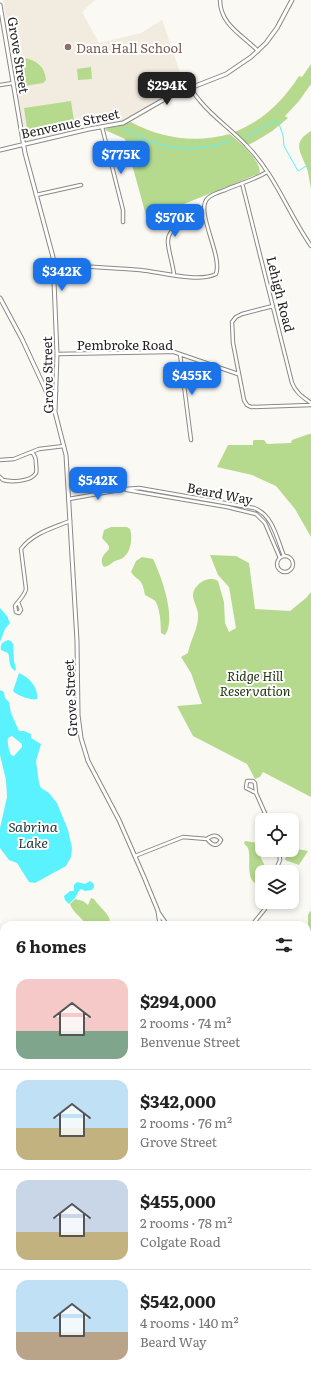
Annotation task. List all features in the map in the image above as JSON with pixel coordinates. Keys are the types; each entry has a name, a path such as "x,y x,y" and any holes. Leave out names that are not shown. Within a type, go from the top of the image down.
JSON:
{"street":[{"path":"220,0 224,19 258,51"},
{"name":"Benvenue Street","path":"0,150 127,121 170,96 229,72 258,51 275,31 292,0"},
{"name":"Grove Street","path":"0,5 23,144 36,195 52,247 54,265 57,354 55,412 65,446 77,648 78,715 81,738 88,762 119,820 135,856 158,911 159,921"},
{"path":"0,85 13,83"},
{"path":"191,88 193,93 211,114 250,150 267,172 278,188 303,235 311,246"},
{"path":"102,127 123,210 123,222"},
{"path":"54,265 142,270 201,278 210,277 216,274 218,269 218,261 205,216 205,202 208,198 267,172"},
{"name":"Lehigh Road","path":"242,183 274,306 292,383 295,390 311,404"},
{"path":"36,195 80,185"},
{"path":"174,275 168,243 169,233 179,226 205,216"},
{"path":"0,298 22,339 47,393 56,391"},
{"path":"0,307 4,305"},
{"path":"274,306 242,314 236,317 232,322 233,343 244,400 250,407 311,404"},
{"name":"Pembroke Road","path":"57,354 167,352 180,354 238,374"},
{"path":"180,354 191,440"},
{"path":"0,460 14,459 37,450 65,446"},
{"path":"0,477 3,480 10,481 24,480 35,475 35,456 37,450"},
{"path":"32,452 35,456"},
{"name":"Beard Way","path":"69,499 125,489 139,488 259,510 267,516 284,556 290,558 292,562 291,568 288,571 282,571 278,568 277,562 280,558 265,523 256,514 227,507 125,489"},
{"path":"18,602 25,593 26,589 21,549 27,542 41,532 70,521"},
{"path":"280,558 284,556"},
{"path":"256,793 246,788 248,781 253,781 256,793 265,813"},
{"path":"135,856 183,837 207,839 212,835 216,835 221,840 219,844 212,845 207,839"},
{"path":"255,921 264,909"},
{"path":"158,911 164,921"}],"shaded area":[{"path":"3,0 95,0 82,12 99,43 141,33 162,20 185,87 163,97 121,121 90,125 27,141 25,140"}],"green space":[{"path":"24,58 33,60 40,65 44,71 46,80 43,83 18,87 14,60"},
{"path":"311,64 311,84 299,101 285,116 288,118 274,130 248,145 234,132 263,116 279,102 299,76 302,77"},
{"path":"91,67 92,79 78,80 77,69"},
{"path":"71,101 75,128 28,135 24,108"},
{"path":"131,122 143,128 167,136 179,138 205,138 230,134 253,156 260,172 147,219 125,139 105,130"},
{"path":"311,131 311,188 307,169 299,147 305,135"},
{"path":"311,434 311,537 295,509 276,486 252,475 217,467 228,445 253,445 254,440 264,440 267,444 291,443 292,440"},
{"path":"111,527 127,527 130,529 130,546 124,557 104,567 102,564 102,559 109,549 109,546 102,538 104,530"},
{"name":"Ridge Hill Reservation","path":"210,555 236,556 249,563 255,609 290,611 311,592 311,797 263,772 260,777 255,779 247,764 193,736 177,706 202,704 191,673 181,657 188,653 198,622 198,614 193,596 199,584 210,579 218,581 224,602 225,623 229,632 236,628 229,587 218,575"},
{"path":"142,557 153,559 160,575 169,608 168,628 165,635 161,633 158,606 154,600 145,595 141,583 131,572 136,561"},
{"path":"245,841 255,843 255,857 261,857 264,865 255,865 255,883 250,876 249,853 248,848 244,843"},
{"path":"299,849 308,851 299,865 285,860 286,857 299,857"},
{"path":"91,898 94,899 106,913 110,921 83,921 73,910 70,904 75,899 83,901 88,905"},
{"path":"311,910 311,921 308,921 308,915"}],"water":[{"path":"0,608 7,616 10,623 5,629 0,642"},
{"path":"8,640 13,644 15,671 10,665 8,653 1,650 2,644"},
{"path":"19,673 26,677 35,687 37,699 24,697 13,691"},
{"name":"Sabrina Lake","path":"0,690 4,692 5,698 9,702 11,713 19,731 24,731 31,734 31,738 41,744 36,761 39,783 41,788 49,793 57,803 68,830 72,848 71,857 66,866 35,883 29,882 17,863 9,860 0,848 0,828 7,797 6,780 0,755","holes":["12,736 22,744 22,747 14,756 11,755 8,746 8,738"]},
{"path":"90,881 94,884 92,890 85,891 81,889 69,904 65,900 64,896 70,891 74,891 74,885 77,882 85,884"}],"waterway":[{"path":"246,137 275,121 279,123 283,135 284,146 298,171 308,165"},
{"path":"124,128 154,143 176,148 213,146 231,141"}],"place":[{"name":"Dana Hall School","path":"68,47"}]}
